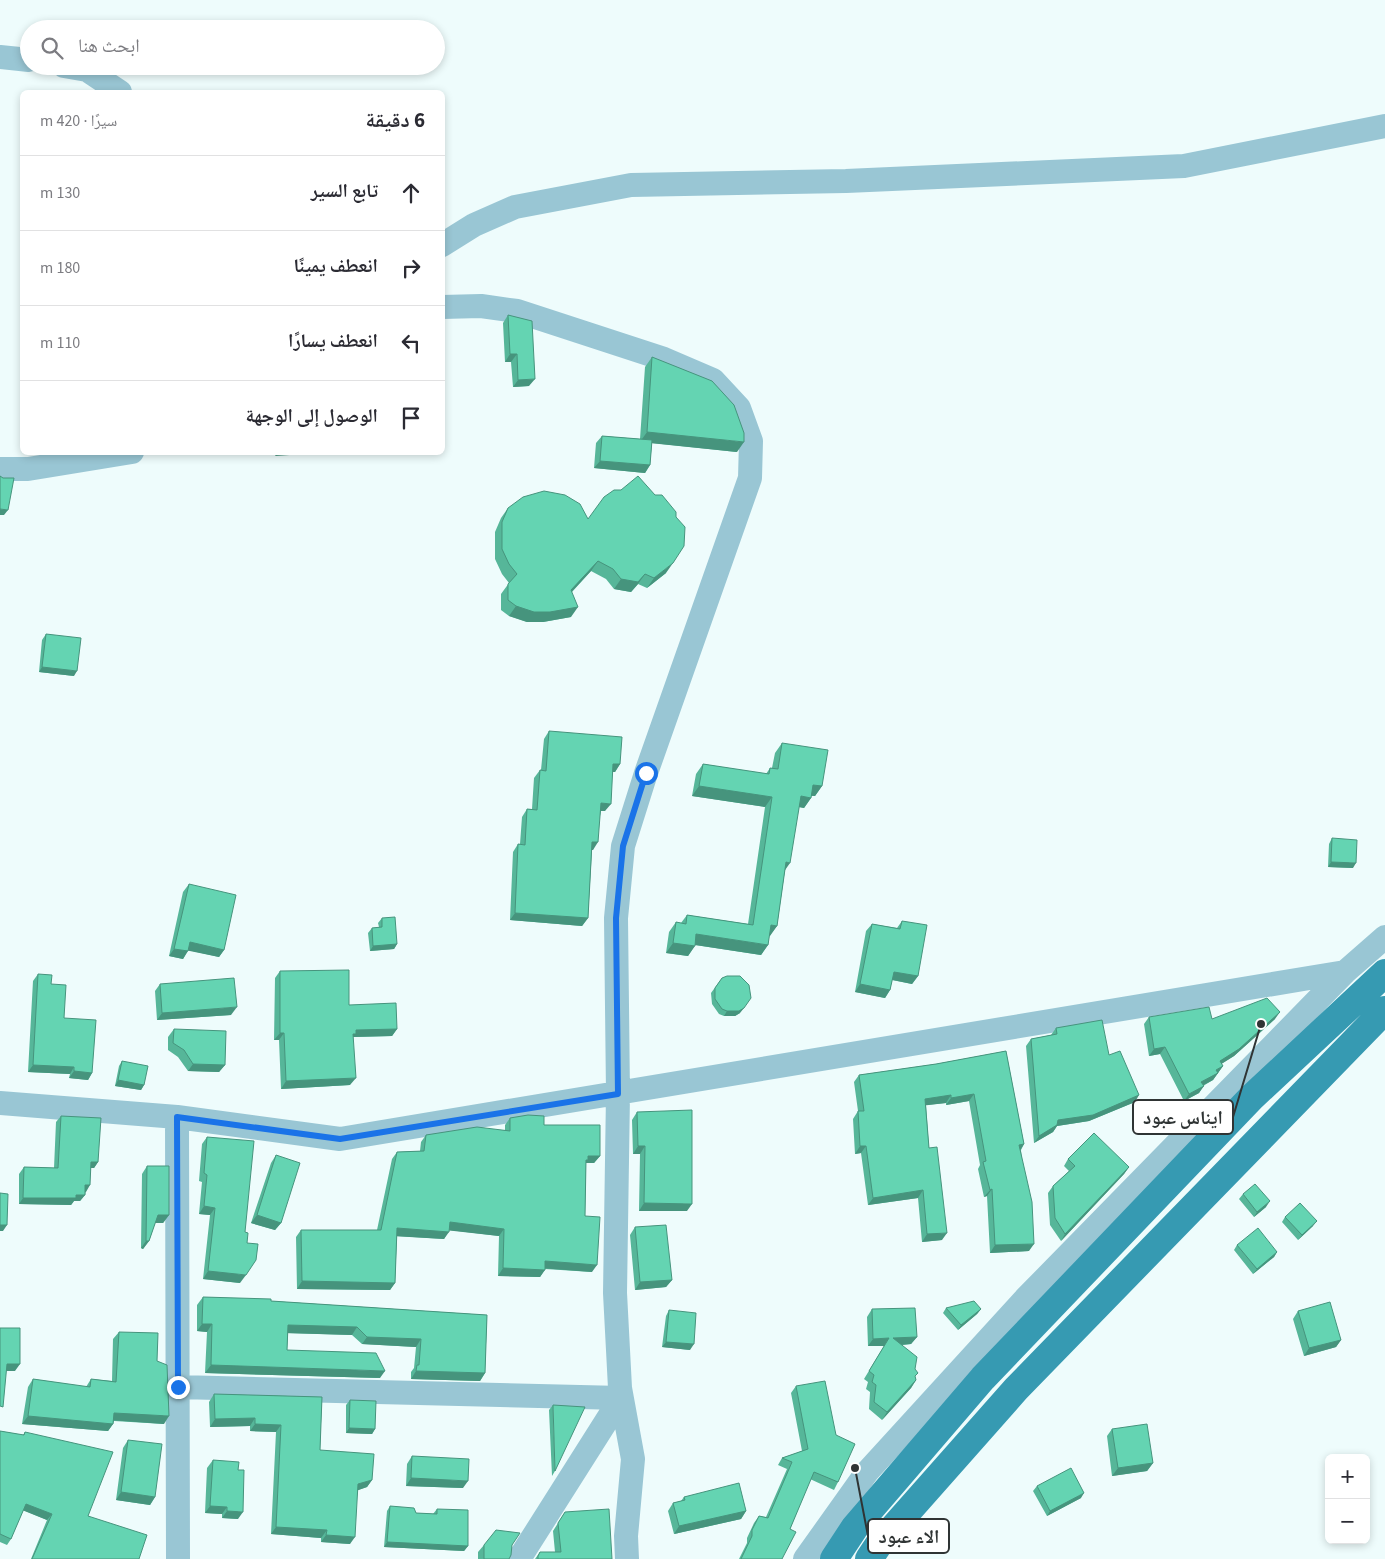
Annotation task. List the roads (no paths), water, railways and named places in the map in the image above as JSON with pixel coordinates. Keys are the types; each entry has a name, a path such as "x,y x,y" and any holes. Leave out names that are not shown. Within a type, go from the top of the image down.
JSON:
{"main road":[{"path":"834,1559 855,1527 983,1378 1251,1098 1385,974"},
{"path":"869,1559 879,1544 1016,1389 1385,1010"}],"street":[{"path":"0,57 20,59"},
{"path":"94,75 117,90"},
{"path":"445,243 474,226 515,207 631,185 846,181 1184,166 1385,126"},
{"path":"445,307 481,306 517,311 664,359 713,380 739,408 751,441 750,478 646,773 623,846 616,918 618,1094 615,1293 621,1398 633,1459 626,1536 627,1559"},
{"path":"0,469 28,469 114,455"},
{"path":"805,1559 867,1472 1025,1299 1345,972 1385,937"},
{"path":"0,1103 177,1117 340,1139 1345,972"},
{"path":"177,1117 178,1559"},
{"path":"178,1387 621,1398"},
{"path":"519,1559 621,1398"}],"place":[{"name":"ايناس عبود","path":"1261,1024"},
{"name":"الاء عبود","path":"855,1468"}]}
